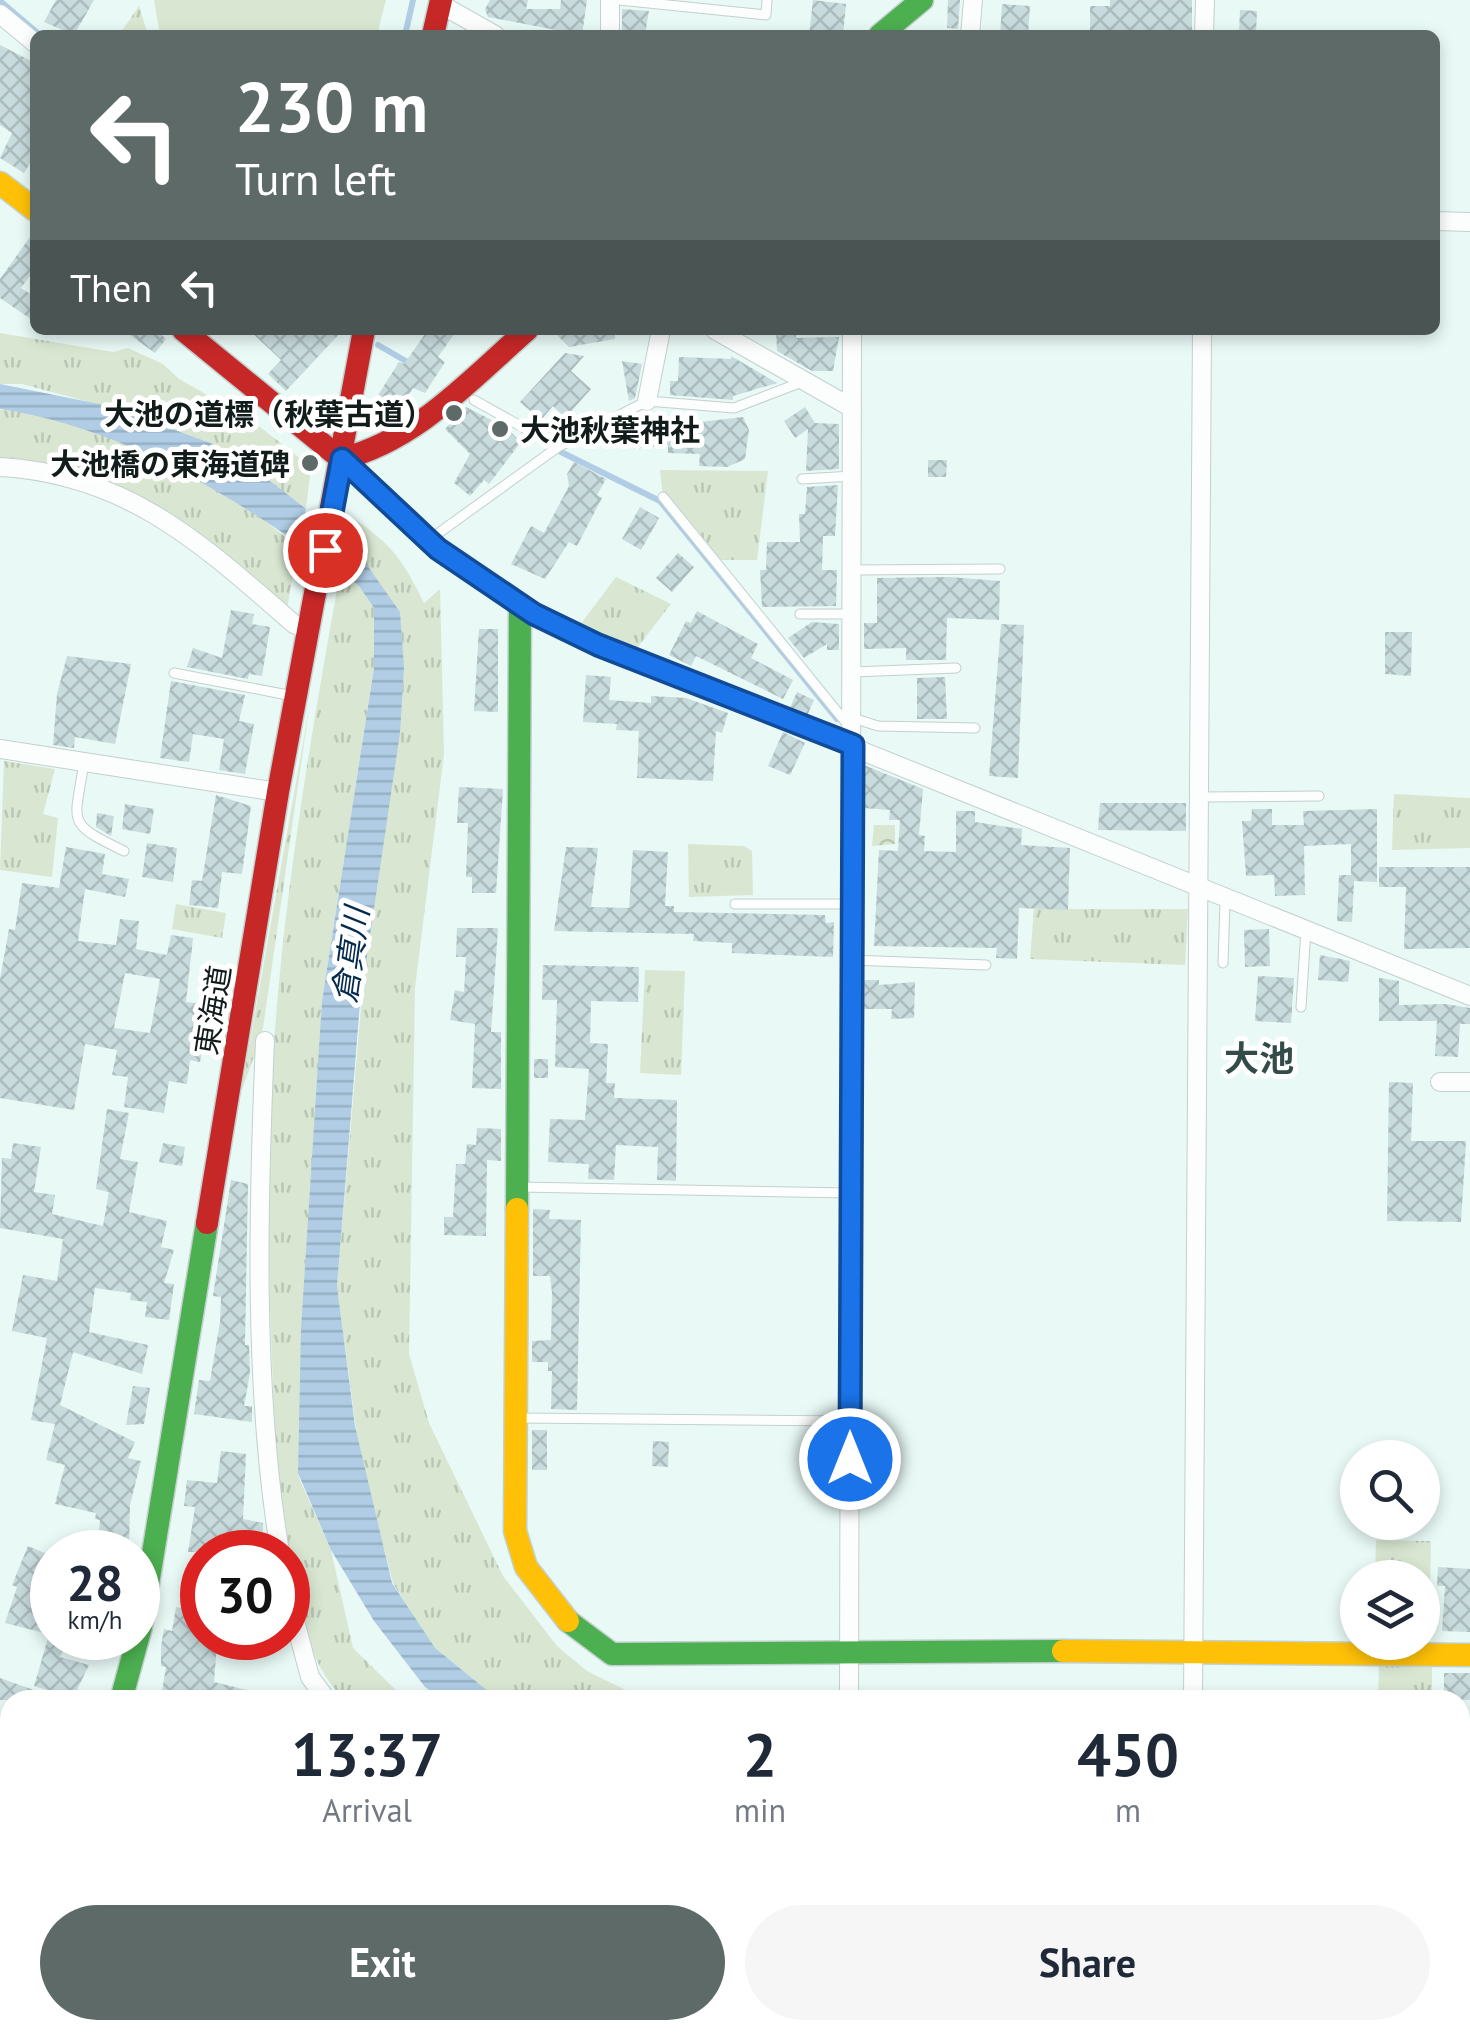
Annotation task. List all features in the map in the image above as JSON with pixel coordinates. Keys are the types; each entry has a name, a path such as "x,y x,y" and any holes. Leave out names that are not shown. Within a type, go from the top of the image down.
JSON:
{"street":[{"path":"610,0 610,30"},
{"path":"886,30 922,0"},
{"path":"970,30 973,0"},
{"path":"1204,30 1205,0"},
{"path":"434,30 441,2 487,30"},
{"path":"0,14 30,40"},
{"path":"0,183 30,201"},
{"path":"1440,221 1470,222"},
{"path":"195,335 342,459 429,540 520,605 598,645 853,731 1198,886 1470,996"},
{"name":"東海道","path":"124,1690 141,1627 278,792 363,335"},
{"path":"342,459 372,453 402,435 521,335"},
{"path":"647,401 660,335"},
{"path":"723,335 852,408"},
{"path":"848,1690 852,335"},
{"path":"1193,1690 1202,335"},
{"path":"351,398 353,412 367,430 383,436 402,435"},
{"path":"0,467 71,479 139,504 194,536 294,624 312,623"},
{"path":"520,605 516,1549 538,1586 590,1642 612,1654 849,1648 1470,1655"},
{"path":"0,749 278,792"},
{"path":"265,1040 261,1141 264,1382 278,1530"},
{"path":"1440,1082 1470,1082"},
{"path":"306,1660 318,1690"}],"lane":[{"path":"619,0 766,16 767,0"},
{"path":"429,540 558,447 647,401 734,408 802,382"},
{"path":"474,400 558,447"},
{"path":"802,479 852,476"},
{"path":"663,497 853,731 878,726 976,728"},
{"path":"853,570 1000,568"},
{"path":"800,614 853,614"},
{"path":"853,672 956,668"},
{"path":"174,672 296,697"},
{"path":"84,762 76,820 81,830 124,851"},
{"path":"1199,797 1319,796"},
{"path":"1224,962 1225,904 1232,899"},
{"path":"735,904 851,904"},
{"path":"1301,1007 1306,929"},
{"path":"850,960 986,965"},
{"path":"516,1186 851,1193"},
{"path":"515,1418 850,1422"}],"green space":[{"path":"154,0 386,0 378,30 159,30"},
{"path":"139,6 146,30 122,30"},
{"path":"0,333 113,352 128,348 163,364 179,379 250,419 311,467 306,508 213,444 183,437 138,415 22,384 0,384"},
{"path":"0,410 36,415 116,439 198,478 269,524 297,547 287,610 117,496 0,466"},
{"path":"660,470 768,471 757,560 714,560 663,497"},
{"path":"354,519 396,555 424,603 440,589 444,754 415,988 409,1354 429,1423 503,1576 557,1646 587,1671 626,1690 487,1690 431,1645 393,1583 375,1515 357,1436 337,1286 364,972 403,673 349,542"},
{"path":"340,573 359,586 374,608 374,668 322,1001 299,1478 331,1550 353,1648 396,1690 337,1690 325,1675 310,1643 310,1530 284,1530 283,1522 271,1337 269,1152 279,979 296,842"},
{"path":"616,577 671,604 637,648 580,625"},
{"path":"309,709 262,1035 241,1092"},
{"path":"4,761 55,769 43,814 58,818 52,877 0,870"},
{"path":"1394,794 1470,798 1470,848 1392,850"},
{"path":"874,825 895,825 895,844 872,846"},
{"path":"688,844 744,846 752,851 753,895 689,897"},
{"path":"176,904 226,913 222,938 172,929"},
{"path":"1034,909 1188,909 1185,965 1030,959"},
{"path":"645,970 685,971 681,1075 640,1073"},
{"path":"1376,1540 1431,1541 1431,1560 1375,1560"},
{"path":"1379,1665 1432,1665 1432,1690 1378,1690"}],"water":[{"name":"倉真川","path":"0,384 109,406 213,444 274,484 353,545 400,612 404,667 400,733 360,1003 337,1286 355,1426 392,1583 435,1648 487,1690 425,1687 374,1621 331,1550 298,1473 301,1329 322,1001 374,668 374,608 359,586 276,528 189,476 98,434 0,409"}],"pier":[{"path":"307,503 349,536 340,579 298,551"}],"building":[{"path":"56,0 94,0 77,30 62,30 44,22"},
{"path":"490,0 528,0 526,9 560,9 561,0 587,0 583,30 556,30 488,17 485,9"},
{"path":"813,0 846,4 843,30 810,30"},
{"path":"948,0 960,0 958,29 947,28"},
{"path":"1110,0 1192,0 1192,30 1090,30 1090,6 1110,6"},
{"path":"1002,4 1030,6 1028,30 1000,30"},
{"path":"622,9 649,11 646,30 622,30"},
{"path":"1240,10 1257,11 1256,30 1239,30"},
{"path":"0,45 30,60 30,163 24,173 0,158 12,133 0,125"},
{"path":"30,237 30,276 21,288 30,294 30,319 0,298 0,279"},
{"path":"130,335 162,335 166,339 155,353"},
{"path":"254,335 338,335 286,391 268,374 281,360"},
{"path":"424,335 453,335 438,357 445,362 425,393 413,388 397,414 375,400 399,362 404,364"},
{"path":"557,335 615,335 615,339 569,347"},
{"path":"776,335 839,337 833,371 812,371 777,351"},
{"path":"565,353 584,356 571,371 591,389 565,418 553,406 541,420 520,402"},
{"path":"731,356 777,383 733,396 733,400 670,395 670,381 678,381 679,357"},
{"path":"622,361 642,364 635,398 629,401"},
{"path":"466,407 507,428 521,442 489,484 484,480 470,496 454,483 470,454 445,429"},
{"path":"805,407 815,423 839,424 839,469 806,471 808,429 795,438 784,421"},
{"path":"743,417 749,430 745,459 727,467 699,466 700,454 668,453 668,445 634,449 632,430"},
{"path":"928,460 947,460 946,477 928,477"},
{"path":"574,462 606,479 597,495 602,498 577,546 569,542 545,579 511,564 531,526 544,533 569,486 567,474"},
{"path":"838,485 835,536 823,536 822,570 837,570 836,606 762,607 760,570 766,570 767,542 800,542 799,514 805,514 807,487"},
{"path":"640,507 659,518 641,550 622,539"},
{"path":"678,553 694,567 672,592 656,578"},
{"path":"877,578 1000,581 999,620 947,618 946,660 906,660 906,648 864,649 864,623 877,623"},
{"path":"231,610 254,614 252,624 270,627 262,676 249,674 248,679 187,667 193,648 222,658"},
{"path":"697,611 758,644 751,658 793,680 783,699 696,656 691,666 669,655 686,621 691,623"},
{"path":"812,622 839,624 839,650 827,650 827,644 804,658 788,638"},
{"path":"1001,624 1024,625 1018,778 989,776"},
{"path":"479,629 498,629 498,712 474,711"},
{"path":"1385,632 1412,632 1411,676 1385,674"},
{"path":"67,656 131,664 115,744 75,737 74,748 53,745 57,694"},
{"path":"586,675 611,677 609,700 651,703 651,696 686,698 728,713 722,733 716,731 713,781 637,778 639,731 616,730 617,724 583,722"},
{"path":"945,677 947,719 917,719 917,678"},
{"path":"171,681 245,695 239,721 254,724 245,774 219,770 224,739 193,734 189,762 160,758"},
{"path":"797,692 814,700 807,716 790,708"},
{"path":"783,732 805,743 790,775 768,766"},
{"path":"864,765 923,789 919,835 925,836 924,851 956,852 956,811 975,811 975,822 1022,829 1021,845 1070,848 1068,910 1019,908 1017,959 996,958 997,948 874,946 879,850 898,851 900,820 889,820 890,810 863,808"},
{"path":"459,787 503,789 496,893 472,893 472,877 466,877 468,823 457,823"},
{"path":"216,795 251,806 242,874 222,872 218,908 189,905 192,880 202,881"},
{"path":"1100,803 1186,803 1186,831 1098,830"},
{"path":"125,804 154,809 150,834 122,829"},
{"path":"1252,809 1272,809 1272,825 1304,825 1303,811 1377,809 1377,882 1354,881 1352,922 1337,921 1339,875 1351,875 1351,844 1304,846 1305,895 1275,896 1274,875 1246,876 1242,821 1251,821"},
{"path":"97,813 114,816 111,836 96,827"},
{"path":"147,843 177,848 173,882 142,877"},
{"path":"66,847 105,854 102,874 129,879 125,897 85,889 78,941 116,945 120,919 139,921 136,949 167,955 171,935 193,938 186,1002 206,1004 200,1062 190,1060 187,1084 169,1081 164,1113 124,1107 128,1077 112,1075 117,1050 85,1044 74,1110 0,1098 0,979 9,929 15,930 22,883 59,888","holes":["125,973 160,979 150,1033 114,1028"]},
{"path":"566,847 598,848 591,907 629,908 633,850 668,852 665,906 674,906 674,912 825,915 826,923 834,922 833,957 732,953 732,943 693,941 694,934 554,931"},
{"path":"1379,867 1470,867 1470,948 1404,949 1406,887 1379,887"},
{"path":"457,928 498,928 491,1032 501,1032 501,1089 472,1088 475,1024 450,1020 455,990 464,992 466,957 456,957"},
{"path":"1269,929 1270,966 1245,967 1244,930"},
{"path":"1320,955 1350,961 1348,982 1318,980"},
{"path":"543,965 639,967 638,1002 591,1001 590,1043 608,1044 606,1083 615,1083 614,1098 677,1100 676,1181 657,1180 658,1147 616,1145 614,1180 588,1179 589,1164 548,1162 550,1119 585,1120 589,1069 555,1067 557,1000 542,1000"},
{"path":"1258,976 1294,978 1291,1023 1255,1021"},
{"path":"1379,978 1399,981 1399,1005 1470,1008 1470,1024 1460,1024 1458,1057 1435,1056 1437,1021 1379,1021"},
{"path":"863,980 879,980 879,985 915,982 914,1018 891,1019 892,1009 863,1009"},
{"path":"534,1059 548,1059 548,1078 534,1078"},
{"path":"1389,1082 1413,1083 1411,1141 1466,1141 1461,1222 1387,1221"},
{"path":"107,1109 129,1113 120,1159 138,1162 129,1212 167,1221 161,1247 174,1250 164,1283 174,1284 169,1320 145,1317 147,1302 130,1300 131,1293 95,1288 89,1332 148,1345 142,1374 73,1352 60,1405 135,1442 128,1458 141,1461 130,1505 129,1530 99,1530 96,1513 55,1504 65,1465 46,1460 55,1424 31,1420 47,1338 12,1331 23,1275 57,1281 63,1239 0,1228 2,1158 11,1159 13,1143 41,1147 34,1192 55,1195 52,1214 103,1226 109,1192 96,1189"},
{"path":"477,1128 501,1129 501,1161 487,1160 486,1236 444,1235 444,1217 453,1217 456,1164 465,1164 467,1144 476,1145"},
{"path":"163,1143 185,1147 182,1166 159,1162"},
{"path":"231,1180 248,1184 245,1345 249,1345 250,1373 244,1406 252,1406 252,1422 194,1414 199,1380 210,1381 220,1322 221,1297 213,1296"},
{"path":"533,1209 550,1210 549,1219 581,1220 577,1410 551,1409 552,1371 548,1371 548,1362 532,1362 532,1341 551,1340 552,1293 550,1276 533,1276"},
{"path":"133,1386 150,1388 144,1424 126,1425"},
{"path":"532,1430 547,1430 547,1470 532,1470"},
{"path":"653,1441 669,1442 668,1467 652,1466"},
{"path":"221,1451 246,1454 243,1519 263,1523 263,1530 191,1530 195,1507 184,1506 187,1480 217,1483"},
{"path":"30,1547 30,1629 5,1623 17,1587 12,1585"},
{"path":"1440,1567 1470,1569 1470,1632 1442,1631 1445,1586 1440,1586"},
{"path":"176,1607 180,1608 180,1660 216,1660 214,1682 247,1690 162,1690 166,1667 161,1666 164,1629 172,1631"},
{"path":"42,1660 71,1660 89,1665 77,1690 34,1686"},
{"path":"1444,1673 1470,1673 1470,1690 1444,1690"},
{"path":"0,1678 34,1690 0,1690"}],"waterway":[{"path":"406,30 413,0"},
{"path":"0,1 34,30"},
{"path":"378,345 411,364"},
{"path":"561,452 660,501 837,719"}],"traffic: fast":[{"path":"886,30 922,0"},
{"path":"517,1209 520,605"},
{"path":"124,1690 141,1627 207,1223"},
{"path":"568,1621 612,1654 1063,1651"}],"traffic: slow":[{"path":"0,183 30,206"},
{"path":"517,1209 515,1531 526,1567 568,1621"},
{"path":"1063,1651 1470,1655"}],"traffic: jam":[{"path":"434,30 441,0"},
{"path":"189,335 341,459"},
{"path":"207,1223 278,792 363,335"},
{"path":"341,459 394,438 418,423 521,335"}],"place":[{"name":"大池の道標（秋葉古道）","path":"454,413"},
{"name":"大池秋葉神社","path":"500,429"},
{"name":"大池橋の東海道碑","path":"310,463"}],"district":[{"name":"大池","path":"1259,1058"}],"route":[{"path":"325,550 342,459 438,549 534,614 598,645 665,668 853,745 850,1459"}]}
